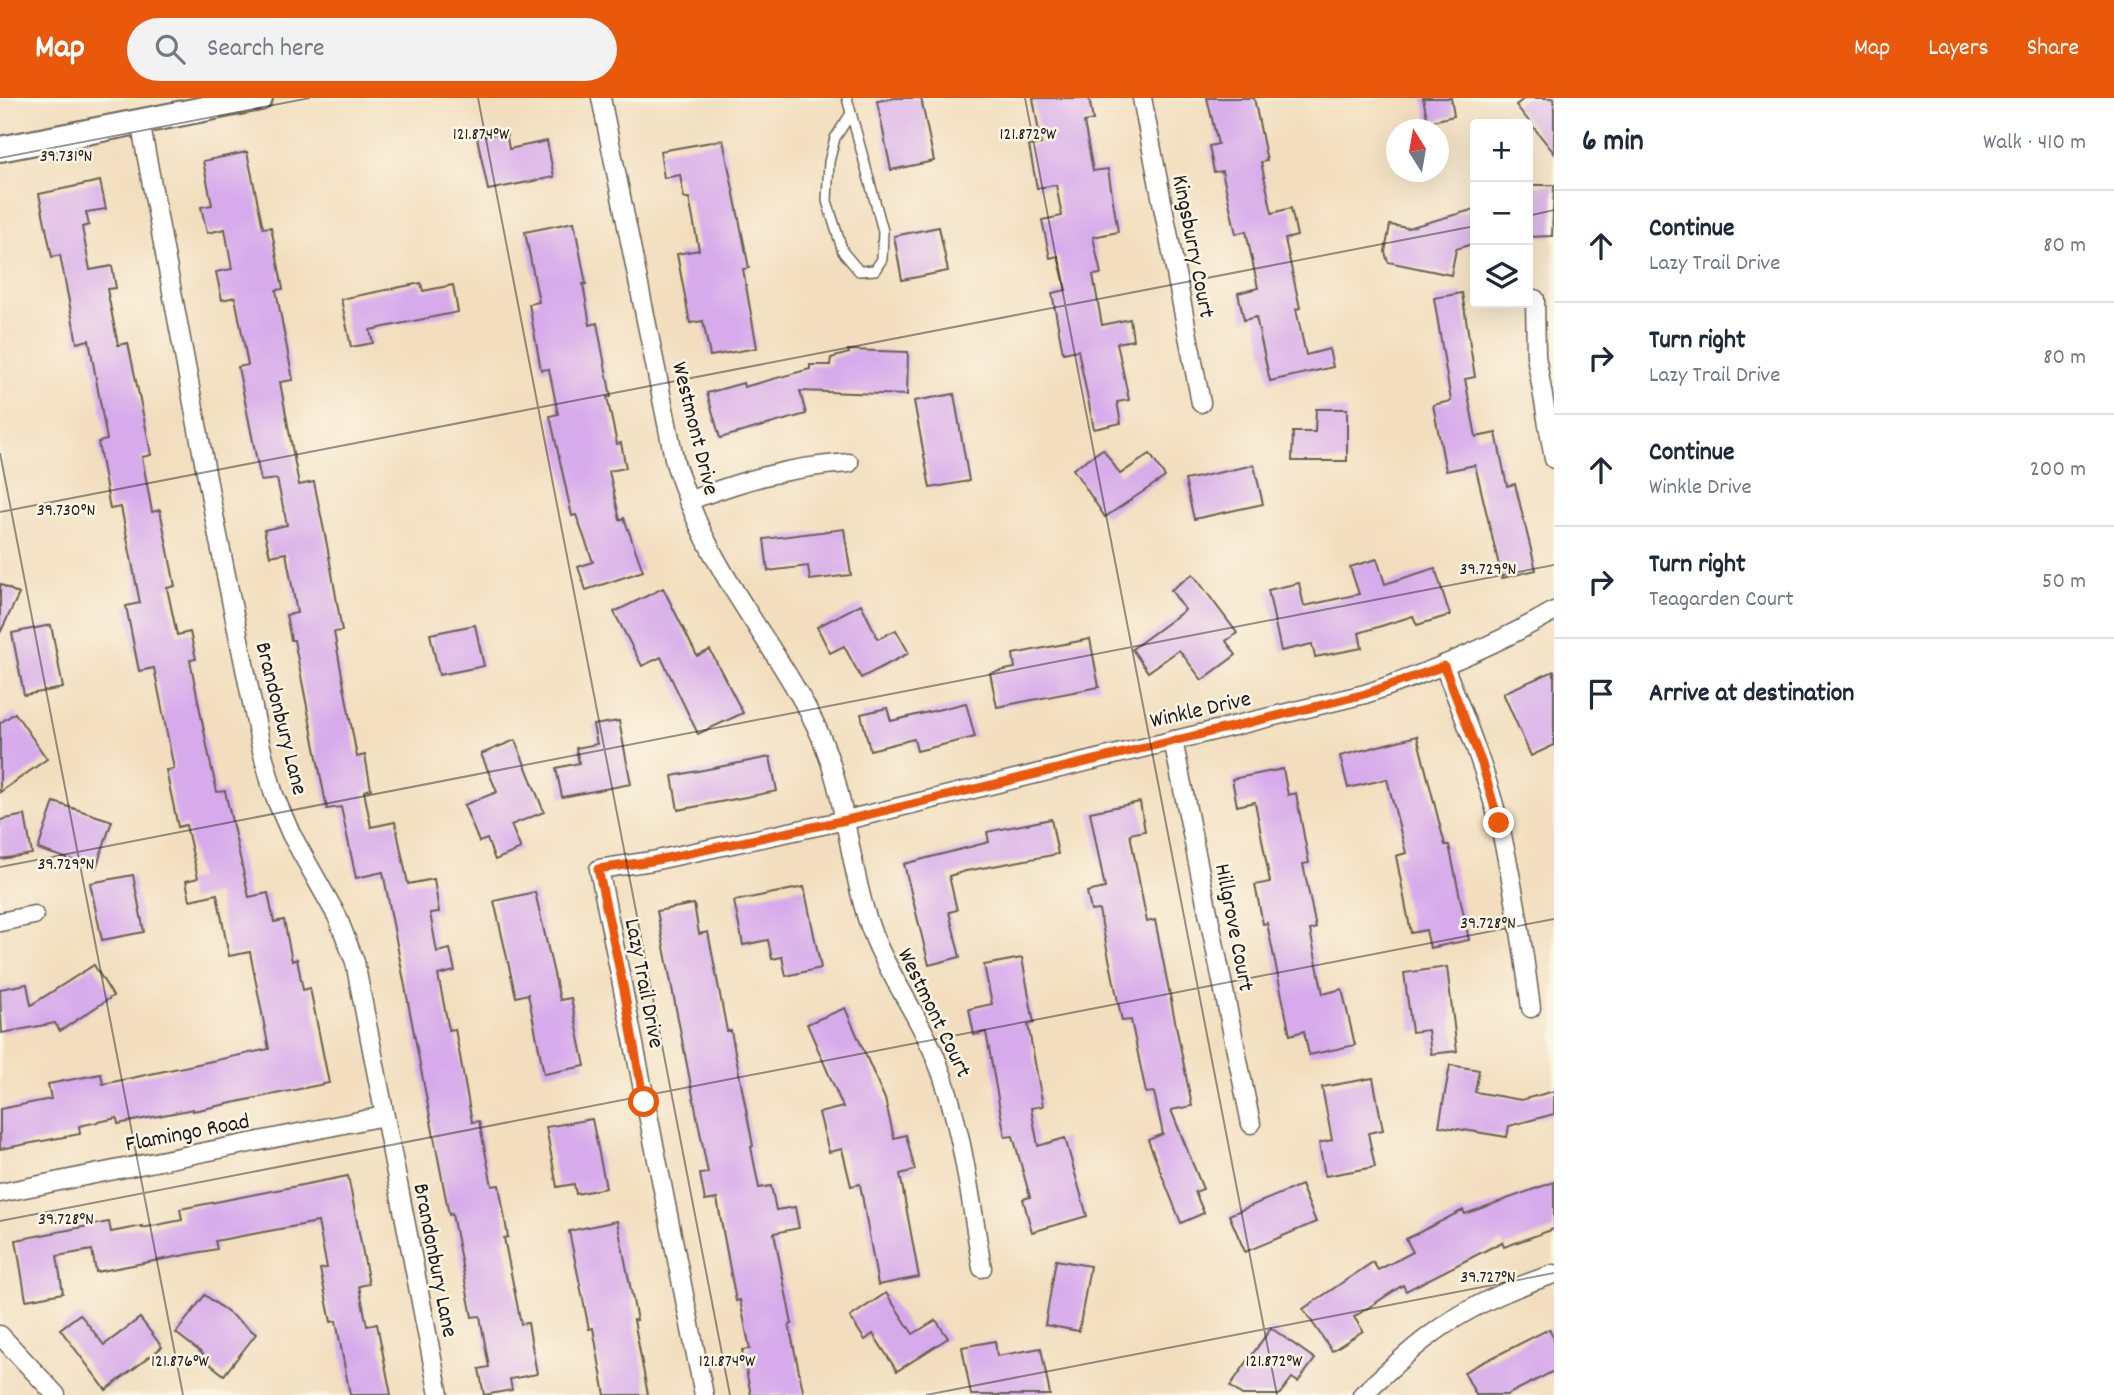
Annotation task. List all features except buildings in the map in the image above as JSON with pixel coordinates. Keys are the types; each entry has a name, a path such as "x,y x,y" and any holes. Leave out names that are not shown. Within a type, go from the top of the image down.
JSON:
{"street":[{"path":"0,149 260,98"},
{"name":"Westmont Drive","path":"601,98 675,463 707,543 815,723 830,758 846,820"},
{"name":"Kingsburry Court","path":"1142,98 1201,403"},
{"name":"Brandonbury Lane","path":"140,121 217,531 261,747 274,795 291,834 337,916 355,962 439,1395"},
{"path":"1535,299 1536,356 1554,459"},
{"path":"688,501 738,482 781,471 849,463"},
{"name":"Winkle Drive","path":"846,820 1354,697 1444,666 1497,642 1554,611"},
{"path":"1444,666 1482,764 1499,823 1513,888 1531,1008"},
{"name":"Hillgrove Court","path":"1172,740 1251,1124"},
{"name":"Westmont Court","path":"846,820 867,917 875,941 935,1055 949,1094 982,1268"},
{"name":"Lazy Trail Drive","path":"704,1395 598,869 652,861 846,820"},
{"path":"0,922 34,915"},
{"name":"Flamingo Road","path":"0,1193 384,1116"},
{"path":"1362,1395 1432,1333 1470,1309 1517,1287 1554,1274"},
{"path":"0,1335 56,1395"}],"lane":[{"path":"847,98 883,231 882,258 874,270 859,271 844,252 827,201 829,162 835,138 850,115"}],"route":[{"path":"644,1102 598,869 652,861 846,820 1365,694 1444,666 1482,764 1499,823"}]}
